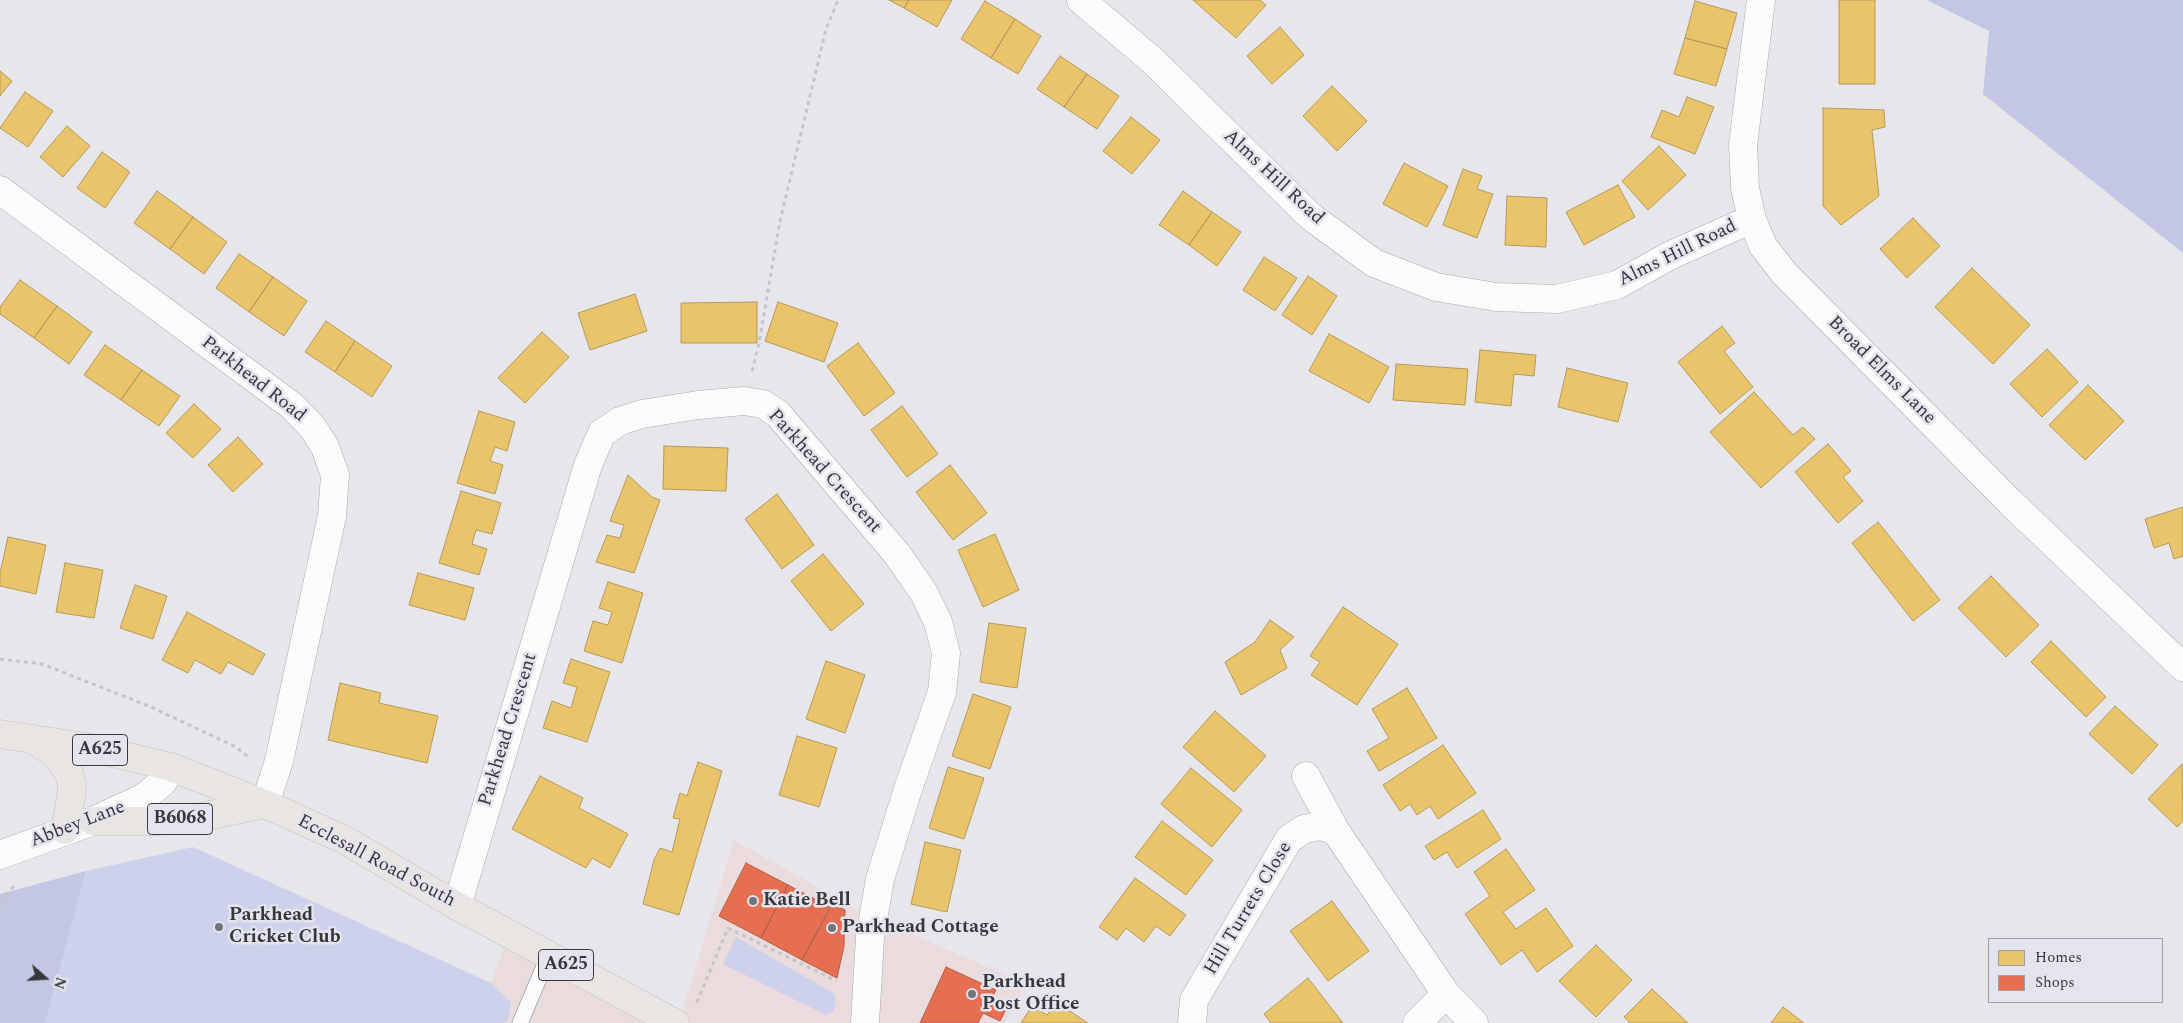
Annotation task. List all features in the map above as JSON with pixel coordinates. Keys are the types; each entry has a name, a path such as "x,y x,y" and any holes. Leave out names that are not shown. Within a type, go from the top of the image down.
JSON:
{"main road":[{"name":"Ecclesall Road South","path":"0,734 29,736 171,767 266,804 344,840 458,906 675,1023"},
{"name":"A625","path":"29,736 56,755 69,773 72,785 66,830"},
{"name":"B6068","path":"93,821 157,821 192,818 266,804"}],"street":[{"name":"Alms Hill Road","path":"1081,0 1153,61 1310,216 1374,263 1436,287 1496,297 1557,299 1617,285 1671,255 1752,219"},
{"name":"Broad Elms Lane","path":"1761,0 1743,145 1745,188 1752,219 1763,246 1784,273 2010,502 2183,667"},
{"name":"Parkhead Road","path":"0,190 292,406 313,428 325,447 336,475 332,516 279,761 266,804"},
{"name":"Parkhead Crescent","path":"458,906 586,474 602,433 620,421 642,414 698,405 744,401 763,404 778,414 898,554 924,593 938,622 946,653 942,692 908,789 880,879 870,936 865,1023"},
{"name":"Abbey Lane","path":"0,854 93,821 143,798 162,782 171,767"},
{"path":"1306,776 1335,830 1446,994 1474,1023"},
{"name":"Hill Turrets Close","path":"1192,1023 1194,1000 1289,839 1304,829 1320,826 1335,830"},
{"path":"1417,1023 1446,994"}],"lane":[{"path":"520,1023 548,955"}],"path":[{"path":"744,401 759,343 780,221 826,29 838,0"},
{"path":"0,659 42,664 96,685 150,707 236,747 250,759"},
{"path":"697,1002 728,928 867,996"}],"shaded area":[{"path":"1927,0 2183,0 2183,253 1983,94 1989,31"},
{"path":"734,840 866,914 1026,984 1005,1023 679,1023"},
{"name":"Parkhead Cricket Club","path":"193,847 491,983 511,1002 508,1021 504,1023 45,1023 86,871"},
{"path":"86,871 45,1023 0,1023 0,894"},
{"path":"509,934 675,1023 504,1023 508,1020 511,1002 491,983"},
{"path":"736,937 835,994 835,1008 826,1015 723,964"}],"building: Homes":[{"path":"889,0 909,0 904,8"},
{"path":"909,0 952,0 937,27 904,8"},
{"path":"1193,0 1260,0 1266,5 1236,38"},
{"path":"1839,0 1875,0 1875,84 1839,84"},
{"path":"985,1 1015,19 991,58 961,39"},
{"path":"1695,1 1737,13 1727,49 1685,38"},
{"path":"1015,19 1041,36 1018,74 991,58"},
{"path":"1280,27 1304,55 1272,84 1247,56"},
{"path":"1685,38 1727,49 1716,86 1674,74"},
{"path":"1060,56 1087,74 1064,107 1037,89"},
{"path":"0,71 12,81 0,96"},
{"path":"1087,74 1119,96 1097,129 1064,107"},
{"path":"1332,86 1367,121 1337,151 1303,116"},
{"path":"25,92 53,111 28,147 0,128"},
{"path":"1687,97 1714,107 1695,154 1651,137 1662,110 1679,117"},
{"path":"1823,108 1884,110 1885,127 1872,130 1879,196 1841,225 1823,206"},
{"path":"1131,117 1160,140 1132,174 1103,151"},
{"path":"67,126 90,146 63,177 40,157"},
{"path":"1659,146 1686,175 1648,210 1622,181"},
{"path":"102,152 130,172 105,208 77,188"},
{"path":"1404,163 1448,186 1427,227 1383,204"},
{"path":"1463,169 1482,176 1477,189 1493,194 1477,238 1443,225"},
{"path":"1618,185 1635,217 1584,245 1566,212"},
{"path":"157,191 193,217 170,249 134,223"},
{"path":"1183,191 1212,212 1189,245 1159,225"},
{"path":"1507,196 1547,198 1546,247 1505,245"},
{"path":"1212,212 1241,232 1217,266 1189,245"},
{"path":"193,217 227,242 204,274 170,249"},
{"path":"1913,218 1940,246 1907,278 1880,249"},
{"path":"239,254 273,277 249,312 216,288"},
{"path":"1264,257 1297,278 1275,311 1243,290"},
{"path":"1972,268 2030,325 1993,364 1935,307"},
{"path":"1308,276 1337,296 1312,335 1282,315"},
{"path":"273,277 307,301 284,336 249,312"},
{"path":"20,280 57,306 34,338 0,314 0,307"},
{"path":"635,294 647,331 590,350 578,313"},
{"path":"757,302 757,343 681,343 681,303"},
{"path":"778,302 838,323 824,362 765,341"},
{"path":"57,306 92,332 69,364 34,338"},
{"path":"326,321 355,341 335,372 305,352"},
{"path":"1722,326 1735,343 1724,351 1753,387 1720,414 1678,362"},
{"path":"542,332 569,357 525,403 498,378"},
{"path":"1329,334 1389,367 1369,403 1309,371"},
{"path":"355,341 392,366 372,397 335,372"},
{"path":"858,343 895,393 864,416 827,366"},
{"path":"105,345 142,370 121,400 84,375"},
{"path":"2047,349 2078,382 2042,417 2010,384"},
{"path":"1480,350 1536,355 1534,376 1514,374 1511,406 1475,402"},
{"path":"1396,364 1468,369 1465,405 1393,400"},
{"path":"1567,368 1628,383 1618,422 1558,407"},
{"path":"142,370 180,396 159,426 121,400"},
{"path":"2088,385 2124,421 2085,460 2049,425"},
{"path":"1754,392 1793,435 1803,427 1815,439 1761,488 1710,432"},
{"path":"194,404 221,429 193,458 166,433"},
{"path":"902,406 938,454 907,477 871,430"},
{"path":"479,411 515,422 507,451 495,447 490,461 503,465 495,494 457,483"},
{"path":"238,437 263,464 233,492 208,465"},
{"path":"1828,444 1851,471 1843,477 1863,501 1838,523 1795,472"},
{"path":"664,446 728,448 726,491 663,489"},
{"path":"950,465 987,513 953,540 916,492"},
{"path":"628,475 652,497 660,500 634,573 596,562 607,535 620,538 624,525 610,521"},
{"path":"461,491 501,503 492,534 476,530 472,544 487,549 479,575 439,563"},
{"path":"777,494 814,545 782,569 745,519"},
{"path":"2183,507 2183,556 2174,559 2169,543 2154,548 2145,519"},
{"path":"1878,522 1940,600 1913,621 1852,543"},
{"path":"995,534 1019,590 983,607 958,550"},
{"path":"8,537 46,545 36,594 0,586 0,573"},
{"path":"823,554 864,604 831,631 791,581"},
{"path":"65,563 103,570 94,618 56,612"},
{"path":"418,573 474,588 465,620 409,605"},
{"path":"1991,576 2039,625 2006,657 1958,608"},
{"path":"608,582 643,593 622,663 584,651 593,621 608,625 612,612 599,608"},
{"path":"135,585 167,596 153,639 120,628"},
{"path":"1343,607 1398,644 1357,705 1311,675 1320,662 1310,656"},
{"path":"187,612 265,654 253,675 228,662 221,674 195,660 188,673 162,660"},
{"path":"1270,620 1294,637 1280,650 1287,668 1241,695 1225,662 1255,642"},
{"path":"989,623 1026,628 1017,688 980,682"},
{"path":"2051,641 2106,697 2086,717 2031,662"},
{"path":"571,659 610,672 587,742 543,728 552,701 571,708 577,687 563,683"},
{"path":"826,661 865,675 845,733 806,719"},
{"path":"340,683 381,693 379,703 438,716 427,763 328,740"},
{"path":"1407,688 1437,738 1379,771 1367,751 1389,738 1372,709"},
{"path":"973,694 1011,707 990,769 952,756"},
{"path":"2115,706 2158,745 2132,774 2089,734"},
{"path":"1215,711 1266,756 1234,792 1183,747"},
{"path":"797,736 837,748 819,807 779,795"},
{"path":"1443,745 1476,793 1438,819 1430,806 1417,815 1410,804 1400,811 1383,785"},
{"path":"698,762 722,771 679,915 643,904 654,860 660,848 672,852 680,819 673,818 680,793 687,796"},
{"path":"2182,764 2183,821 2177,827 2148,799"},
{"path":"948,767 984,778 964,839 929,828"},
{"path":"1191,768 1242,810 1212,847 1161,804"},
{"path":"540,776 583,798 579,808 628,834 610,868 592,858 586,868 512,829"},
{"path":"1483,810 1501,839 1457,868 1447,852 1434,860 1425,846"},
{"path":"1162,821 1213,860 1186,895 1135,857"},
{"path":"925,842 961,850 947,912 911,904"},
{"path":"1506,849 1535,890 1503,912 1516,929 1546,908 1573,946 1537,972 1522,950 1501,965 1465,914 1490,896 1474,872"},
{"path":"1135,878 1186,915 1170,936 1156,926 1144,942 1126,928 1117,940 1099,927"},
{"path":"1332,901 1369,951 1328,981 1290,931"},
{"path":"1596,945 1632,980 1596,1017 1559,981"},
{"path":"1308,978 1343,1023 1271,1023 1264,1014"},
{"path":"1652,989 1688,1023 1630,1023 1624,1017"},
{"path":"1056,1002 1088,1023 1021,1023 1032,1006 1047,1015"},
{"path":"1783,1007 1804,1023 1771,1023"}],"building: Shops":[{"name":"Katie Bell","path":"746,863 788,885 761,938 719,916"},
{"path":"788,885 830,907 802,960 761,938"},
{"name":"Parkhead Cottage","path":"833,904 845,910 844,946 837,978 802,960"},
{"path":"946,967 996,990 991,1000 998,1003 996,1007 1005,1011 1000,1021 983,1013 978,1023 920,1023"}],"place":[{"name":"Katie Bell","path":"753,901"},
{"name":"Parkhead Cricket Club","path":"219,927"},
{"name":"Parkhead Cottage","path":"832,928"},
{"name":"Parkhead Post Office","path":"972,994"}]}
